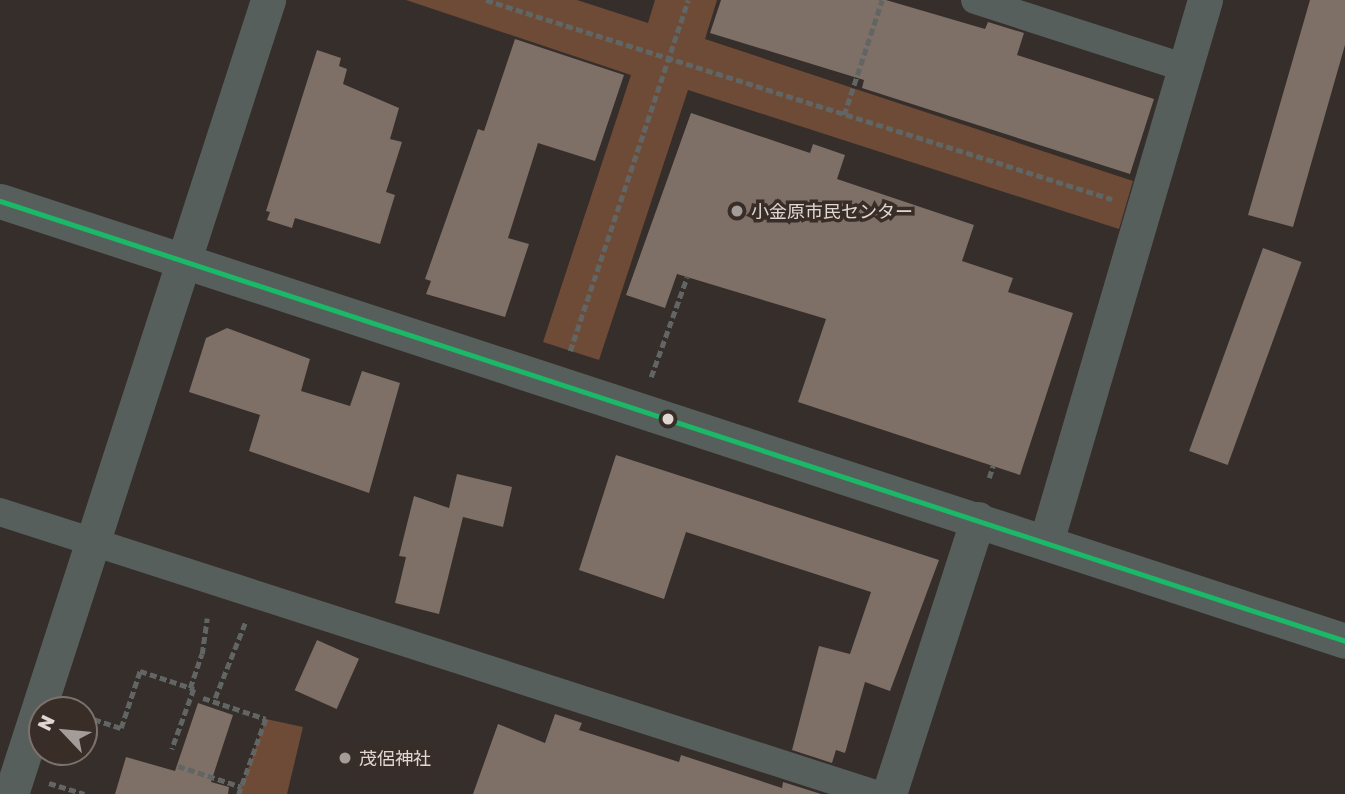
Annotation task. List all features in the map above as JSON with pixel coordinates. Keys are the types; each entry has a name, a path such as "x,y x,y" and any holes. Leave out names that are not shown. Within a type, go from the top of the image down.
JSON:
{"street":[{"path":"12,794 268,0"},
{"path":"975,0 1185,68"},
{"path":"1046,542 1205,0"},
{"path":"0,201 1345,641"},
{"path":"0,512 875,794"},
{"path":"889,794 978,519"}],"path":[{"path":"486,0 668,60 1143,208"},
{"path":"570,351 688,0"},
{"path":"844,115 882,0"},
{"path":"651,377 687,277"},
{"path":"989,478 993,466"},
{"path":"215,698 245,623 242,590"},
{"path":"190,688 202,654 207,618"},
{"path":"98,721 121,728 140,671 194,689 172,750"},
{"path":"203,698 266,719 239,794"},
{"path":"178,766 242,787"},
{"path":"45,782 84,794"}],"shaded area":[{"path":"406,0 577,0 648,23 655,0 717,0 705,39 1133,181 1119,229 688,90 599,360 543,342 631,75"},
{"path":"266,719 303,727 287,794 239,794"}],"building":[{"path":"721,0 886,0 985,29 988,22 1024,33 1017,55 1154,99 1130,174 862,88 864,80 710,33"},
{"path":"1310,0 1345,0 1345,45 1293,227 1248,215"},
{"path":"515,39 624,75 595,161 538,143 508,238 529,244 505,317 426,294 431,281 425,279 478,129 484,131"},
{"path":"317,50 341,58 339,66 347,69 343,84 399,108 390,139 402,142 386,192 395,195 380,244 295,218 292,228 267,220 270,212 266,211"},
{"path":"691,113 810,153 813,144 845,155 837,179 974,225 962,261 1013,278 1008,292 1073,313 1020,475 798,402 826,319 677,274 665,308 626,295"},
{"path":"1263,248 1302,262 1228,465 1189,451"},
{"path":"227,328 310,359 301,391 350,406 362,371 400,383 369,493 249,451 260,415 189,392 206,338"},
{"path":"616,455 939,560 890,691 865,682 845,753 836,750 832,763 792,750 819,646 850,654 871,592 686,532 664,599 579,570"},
{"path":"457,474 512,487 503,527 463,517 439,614 395,603 406,557 399,556 414,496 449,508"},
{"path":"317,640 359,659 337,709 295,690"},
{"path":"198,703 233,715 211,782 229,787 228,794 115,794 126,757 175,771"},
{"path":"555,714 582,723 579,730 679,762 681,755 782,788 783,782 821,794 473,794 498,724 545,743"}],"transit line":[{"path":"0,201 1345,641"}],"place":[{"name":"小金原市民センター","path":"737,211"},
{"name":"茂侶神社","path":"345,758"}]}
